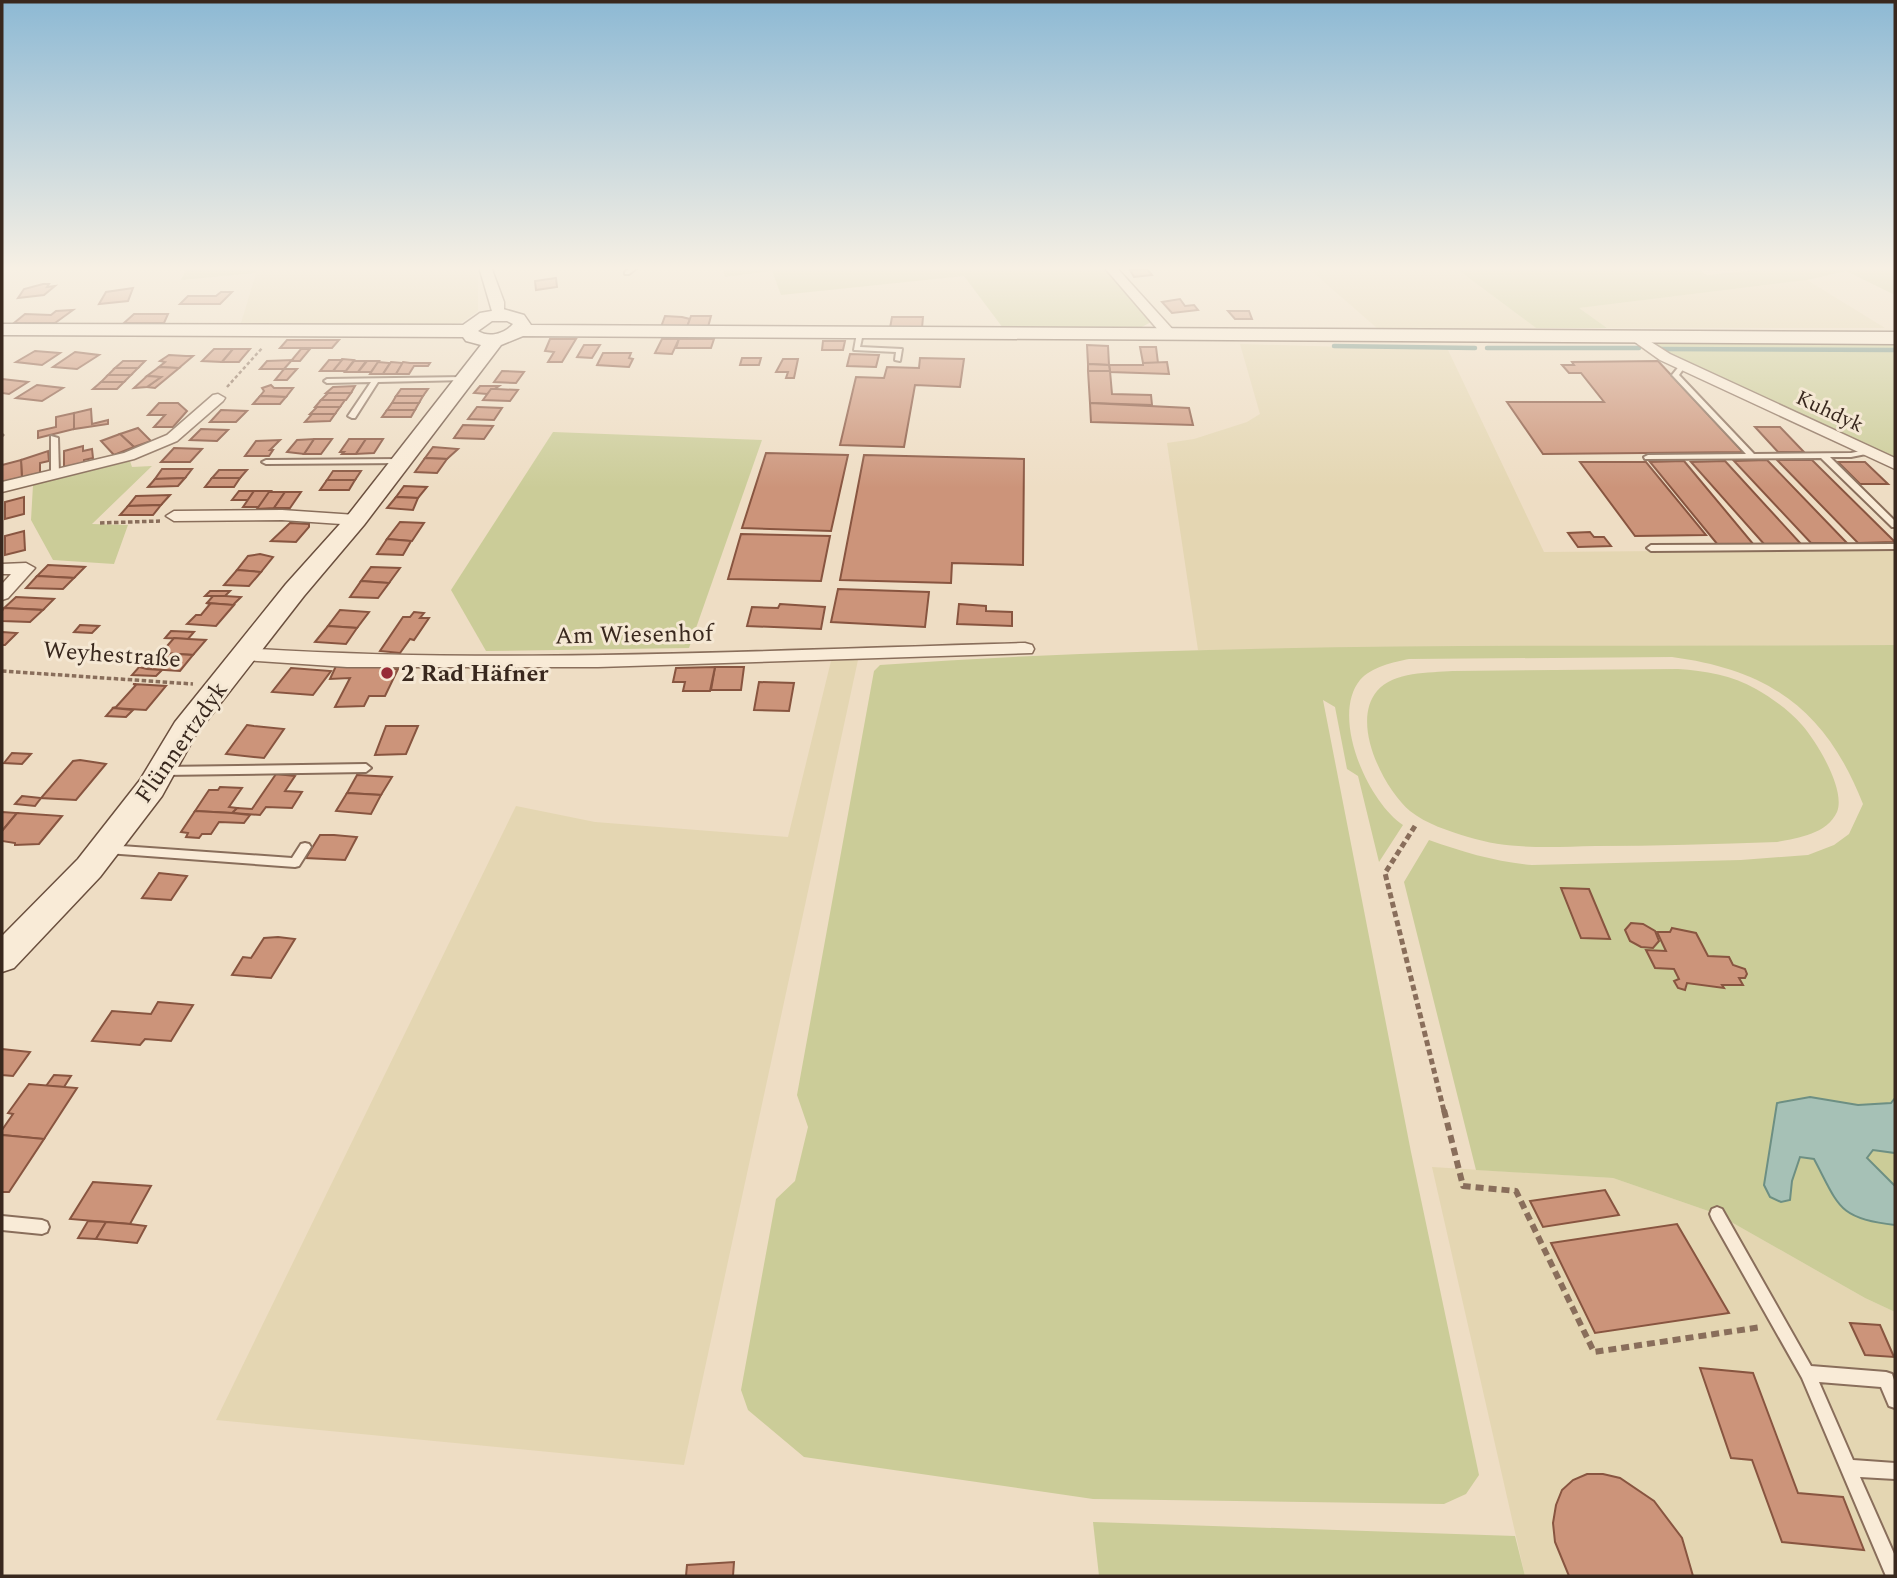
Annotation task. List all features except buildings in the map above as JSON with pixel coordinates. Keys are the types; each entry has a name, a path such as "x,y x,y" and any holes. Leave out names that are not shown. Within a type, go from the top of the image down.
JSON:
{"main road":[{"name":"Flünnertzdyk","path":"2,958 37,920 76,884 104,849 162,771 185,729 356,520 464,379 489,341"}],"street":[{"name":"Kuhdyk","path":"1641,341 1683,365 1895,464"},
{"path":"2,487 129,456 172,438 218,398"},
{"path":"174,516 282,516 356,520"},
{"path":"2,569 26,568 2,594"},
{"name":"Am Wiesenhof","path":"244,654 346,661 585,661 1025,649"}],"lane":[{"path":"858,341 856,349 900,350 898,360"},
{"path":"1683,365 1675,375 1752,456"},
{"path":"327,381 464,379"},
{"path":"352,416 375,381"},
{"path":"54,438 55,474"},
{"path":"1648,457 1824,456 1868,451"},
{"path":"1824,456 1895,524"},
{"path":"267,462 402,461"},
{"path":"1651,548 1895,546"},
{"path":"162,771 366,768"},
{"path":"104,849 295,863 304,847"},
{"path":"1717,1214 1807,1373 1895,1576"},
{"path":"2,1223 42,1227"},
{"path":"1807,1373 1886,1380 1895,1400"},
{"path":"1848,1468 1895,1471"}],"path":[{"path":"218,398 268,341"},
{"path":"100,523 158,522 174,516"},
{"name":"Weyhestraße","path":"2,671 219,686"},
{"path":"1415,826 1385,873 1463,1186 1516,1191 1594,1352 1780,1324"}],"shaded area":[{"path":"1240,344 1448,350 1544,552 1895,549 1895,645 1198,650 1167,443 1194,439 1247,422 1260,414"},
{"path":"858,660 684,1465 216,1420 516,806 595,822 788,837 831,661"},
{"path":"1810,1097 1858,1105 1891,1103 1895,1098 1895,1153 1873,1150 1867,1158 1895,1186 1895,1225 1862,1219 1842,1207 1814,1159 1800,1157 1792,1181 1790,1200 1781,1202 1770,1197 1764,1185 1777,1103"},
{"path":"1432,1167 1613,1178 1717,1214 1865,1298 1895,1312 1895,1576 1525,1576"}],"green space":[{"path":"1895,341 1895,463 1661,350 1649,342"},
{"path":"553,432 762,440 689,648 486,651 451,590"},
{"path":"130,461 132,467 152,466 92,524 128,525 114,564 53,560 31,520 33,485"},
{"path":"1895,645 1895,1312 1865,1298 1717,1214 1613,1178 1476,1170 1404,882 1429,840 1480,856 1532,865 1741,860 1808,855 1834,845 1849,834 1863,804 1831,743 1812,720 1790,700 1766,684 1707,663 1672,657 1409,659 1383,666 1365,675 1352,696 1349,715 1351,736 1366,779 1377,798 1403,825 1379,862 1358,776 1347,769 1335,707 1323,700 1411,1152 1479,1475 1466,1494 1444,1504 1093,1499 804,1457 748,1410 741,1390 776,1199 795,1181 808,1127 797,1095 874,671 880,665 1007,657 1261,649"},
{"path":"1678,669 1718,674 1747,684 1797,720 1815,743 1834,779 1839,803 1837,812 1826,825 1811,834 1777,842 1547,847 1484,841 1446,830 1410,811 1381,772 1369,737 1367,720 1370,704 1377,691 1384,684 1402,676 1453,671"},
{"path":"1093,1522 1515,1536 1525,1576 1099,1576"}],"waterway":[{"path":"1334,346 1475,348"},
{"path":"1487,348 1639,348"},
{"path":"1661,349 1895,350"}],"place":[{"name":"2 Rad Häfner","path":"387,673"}]}
